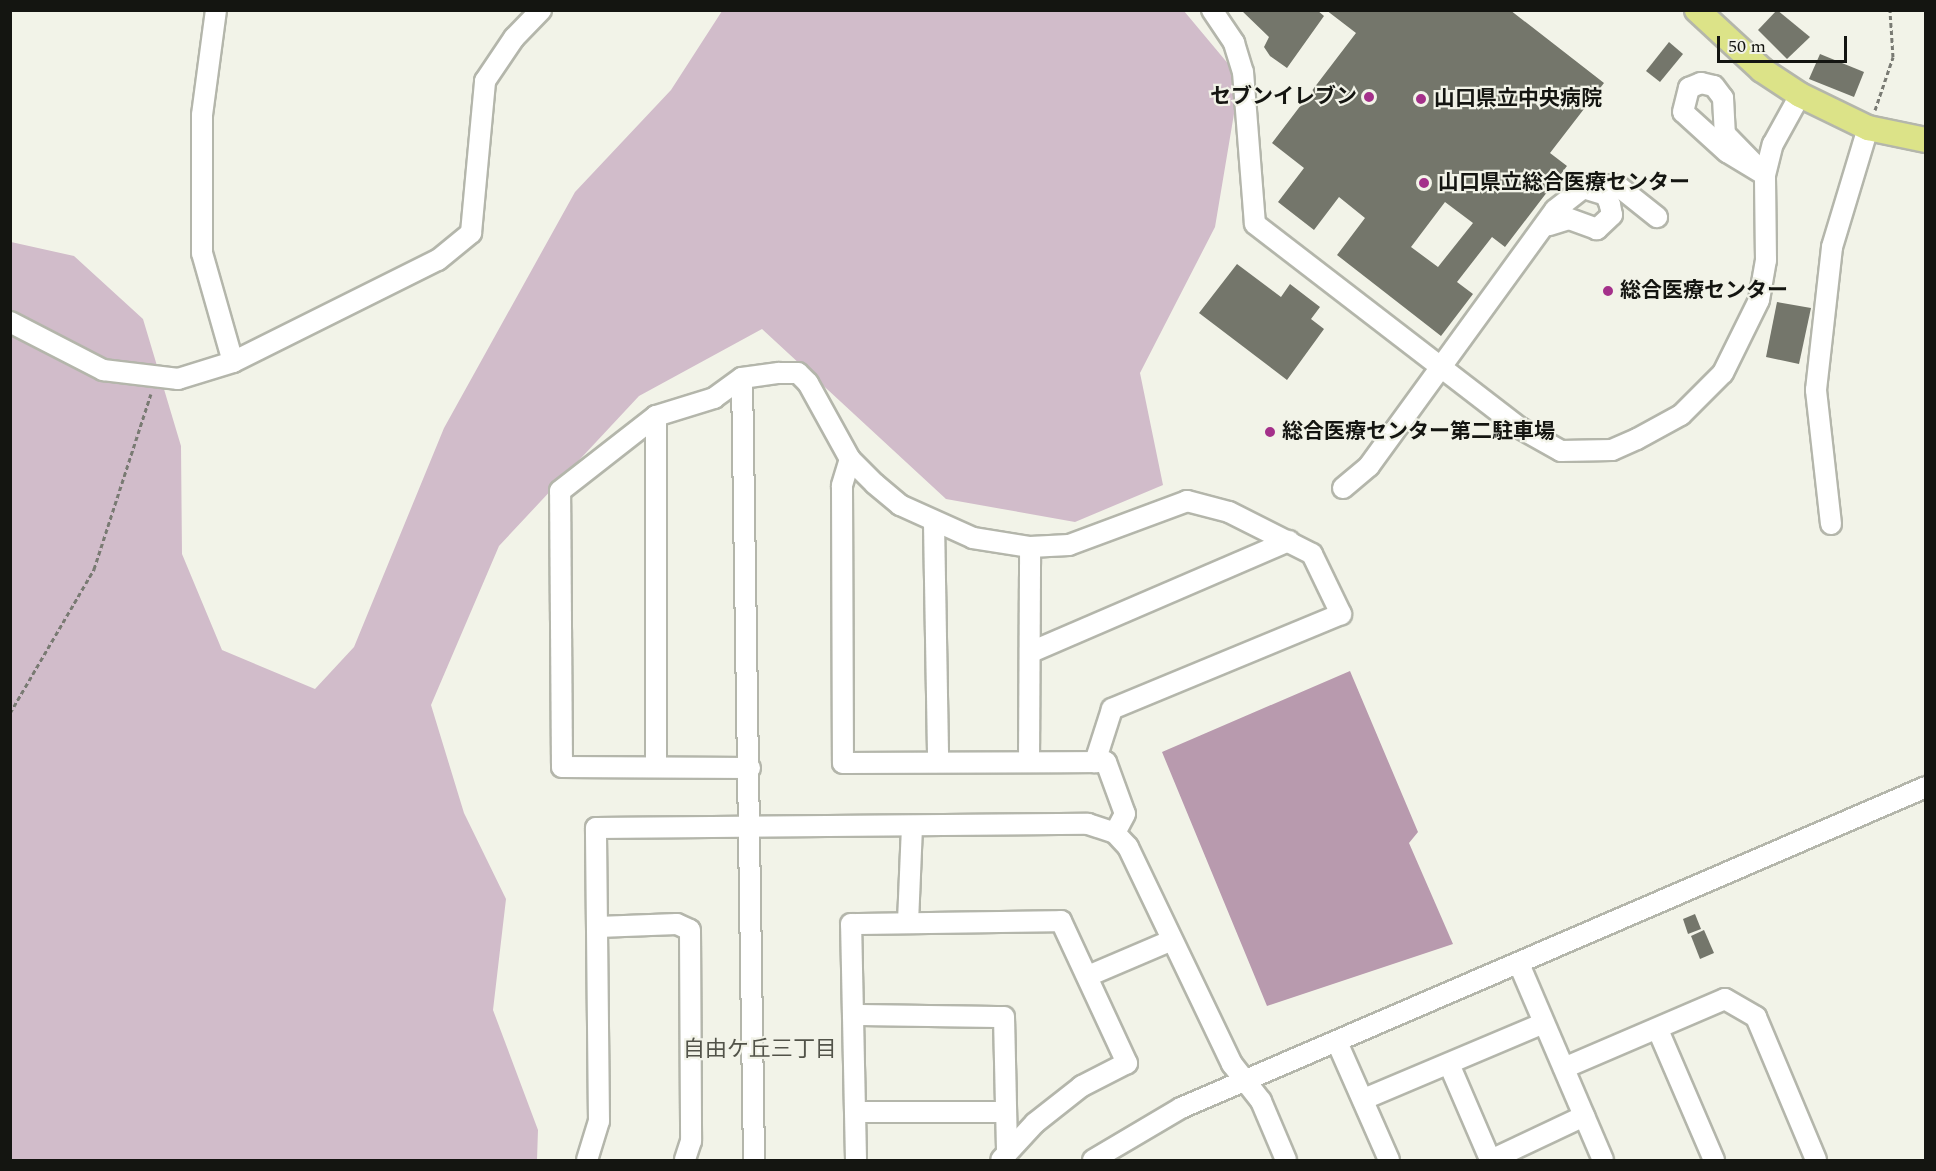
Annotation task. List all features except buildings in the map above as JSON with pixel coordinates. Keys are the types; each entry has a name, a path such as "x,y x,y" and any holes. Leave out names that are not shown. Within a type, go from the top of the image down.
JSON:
{"main road":[{"path":"1698,10 1762,70 1800,95 1869,128 1926,140"}],"street":[{"path":"216,10 202,115 202,253 233,362"},
{"path":"10,322 34,331 70,358 156,381 233,362 460,246 471,232 476,205 485,81 514,38 541,10"},
{"path":"1212,10 1234,44 1243,72 1255,224 1520,428 1561,451 1612,450 1681,415 1723,373 1752,321 1767,260 1765,174 1773,144 1800,95"},
{"path":"1701,83 1714,86 1725,109 1725,134 1765,174 1727,152 1683,112 1689,88 1701,83"},
{"path":"1831,524 1816,390 1832,246 1869,128"},
{"path":"1343,488 1370,466 1549,225 1555,210 1596,181 1618,186 1657,217"},
{"path":"1549,225 1569,219 1597,229 1606,223 1612,215 1606,195 1583,188"},
{"path":"750,768 562,767 560,491 656,416 714,398 742,378 798,373 850,459 900,505 934,523 973,538 1030,547 1096,539 1186,501 1229,512 1312,554 1341,614 1112,709 1095,762"},
{"path":"742,378 752,828 754,1161"},
{"path":"656,416 656,766"},
{"path":"850,459 842,486 843,763 1106,762 1125,814 1115,833"},
{"path":"934,523 938,762"},
{"path":"1031,652 1289,541"},
{"path":"1029,762 1030,547"},
{"path":"1093,1161 1123,1138 1248,1080 1926,787"},
{"path":"587,1161 599,1122 596,828 1088,824 1115,833 1128,847 1170,941 1232,1064 1248,1080 1286,1161"},
{"path":"908,922 912,826"},
{"path":"856,1161 851,924 1061,921 1127,1063 1082,1086 1004,1156"},
{"path":"598,927 677,924 690,930 691,1141 686,1161"},
{"path":"1088,976 1170,941"},
{"path":"1519,964 1603,1161"},
{"path":"1564,1068 1658,1030 1725,999 1756,1017 1816,1161"},
{"path":"853,1015 1004,1017 1006,1112 1004,1156"},
{"path":"1364,1099 1544,1023"},
{"path":"1658,1030 1714,1161"},
{"path":"1337,1042 1364,1099 1389,1161"},
{"path":"1449,1064 1491,1160 1584,1116"},
{"path":"856,1112 1006,1112"}],"path":[{"path":"1869,128 1893,57 1890,10"},
{"path":"10,713 94,569 156,381"}],"shaded area":[{"path":"722,11 1184,11 1240,78 1215,227 1140,373 1163,485 1075,522 946,499 762,329 639,396 499,546 431,705 464,813 506,899 493,1010 538,1130 537,1160 11,1160 11,242 74,256 143,319 181,446 182,554 222,650 315,689 354,647 444,428 575,192 671,90"},
{"path":"1350,671 1418,832 1409,843 1453,944 1267,1006 1162,752"}],"place":[{"name":"セブンイレブン","path":"1369,97"},
{"name":"山口県立中央病院","path":"1421,99"},
{"name":"山口県立総合医療センター","path":"1424,183"},
{"name":"総合医療センター","path":"1608,291"},
{"name":"総合医療センター第二駐車場","path":"1270,432"}],"district":[{"name":"自由ケ丘三丁目","path":"760,1050"}]}
